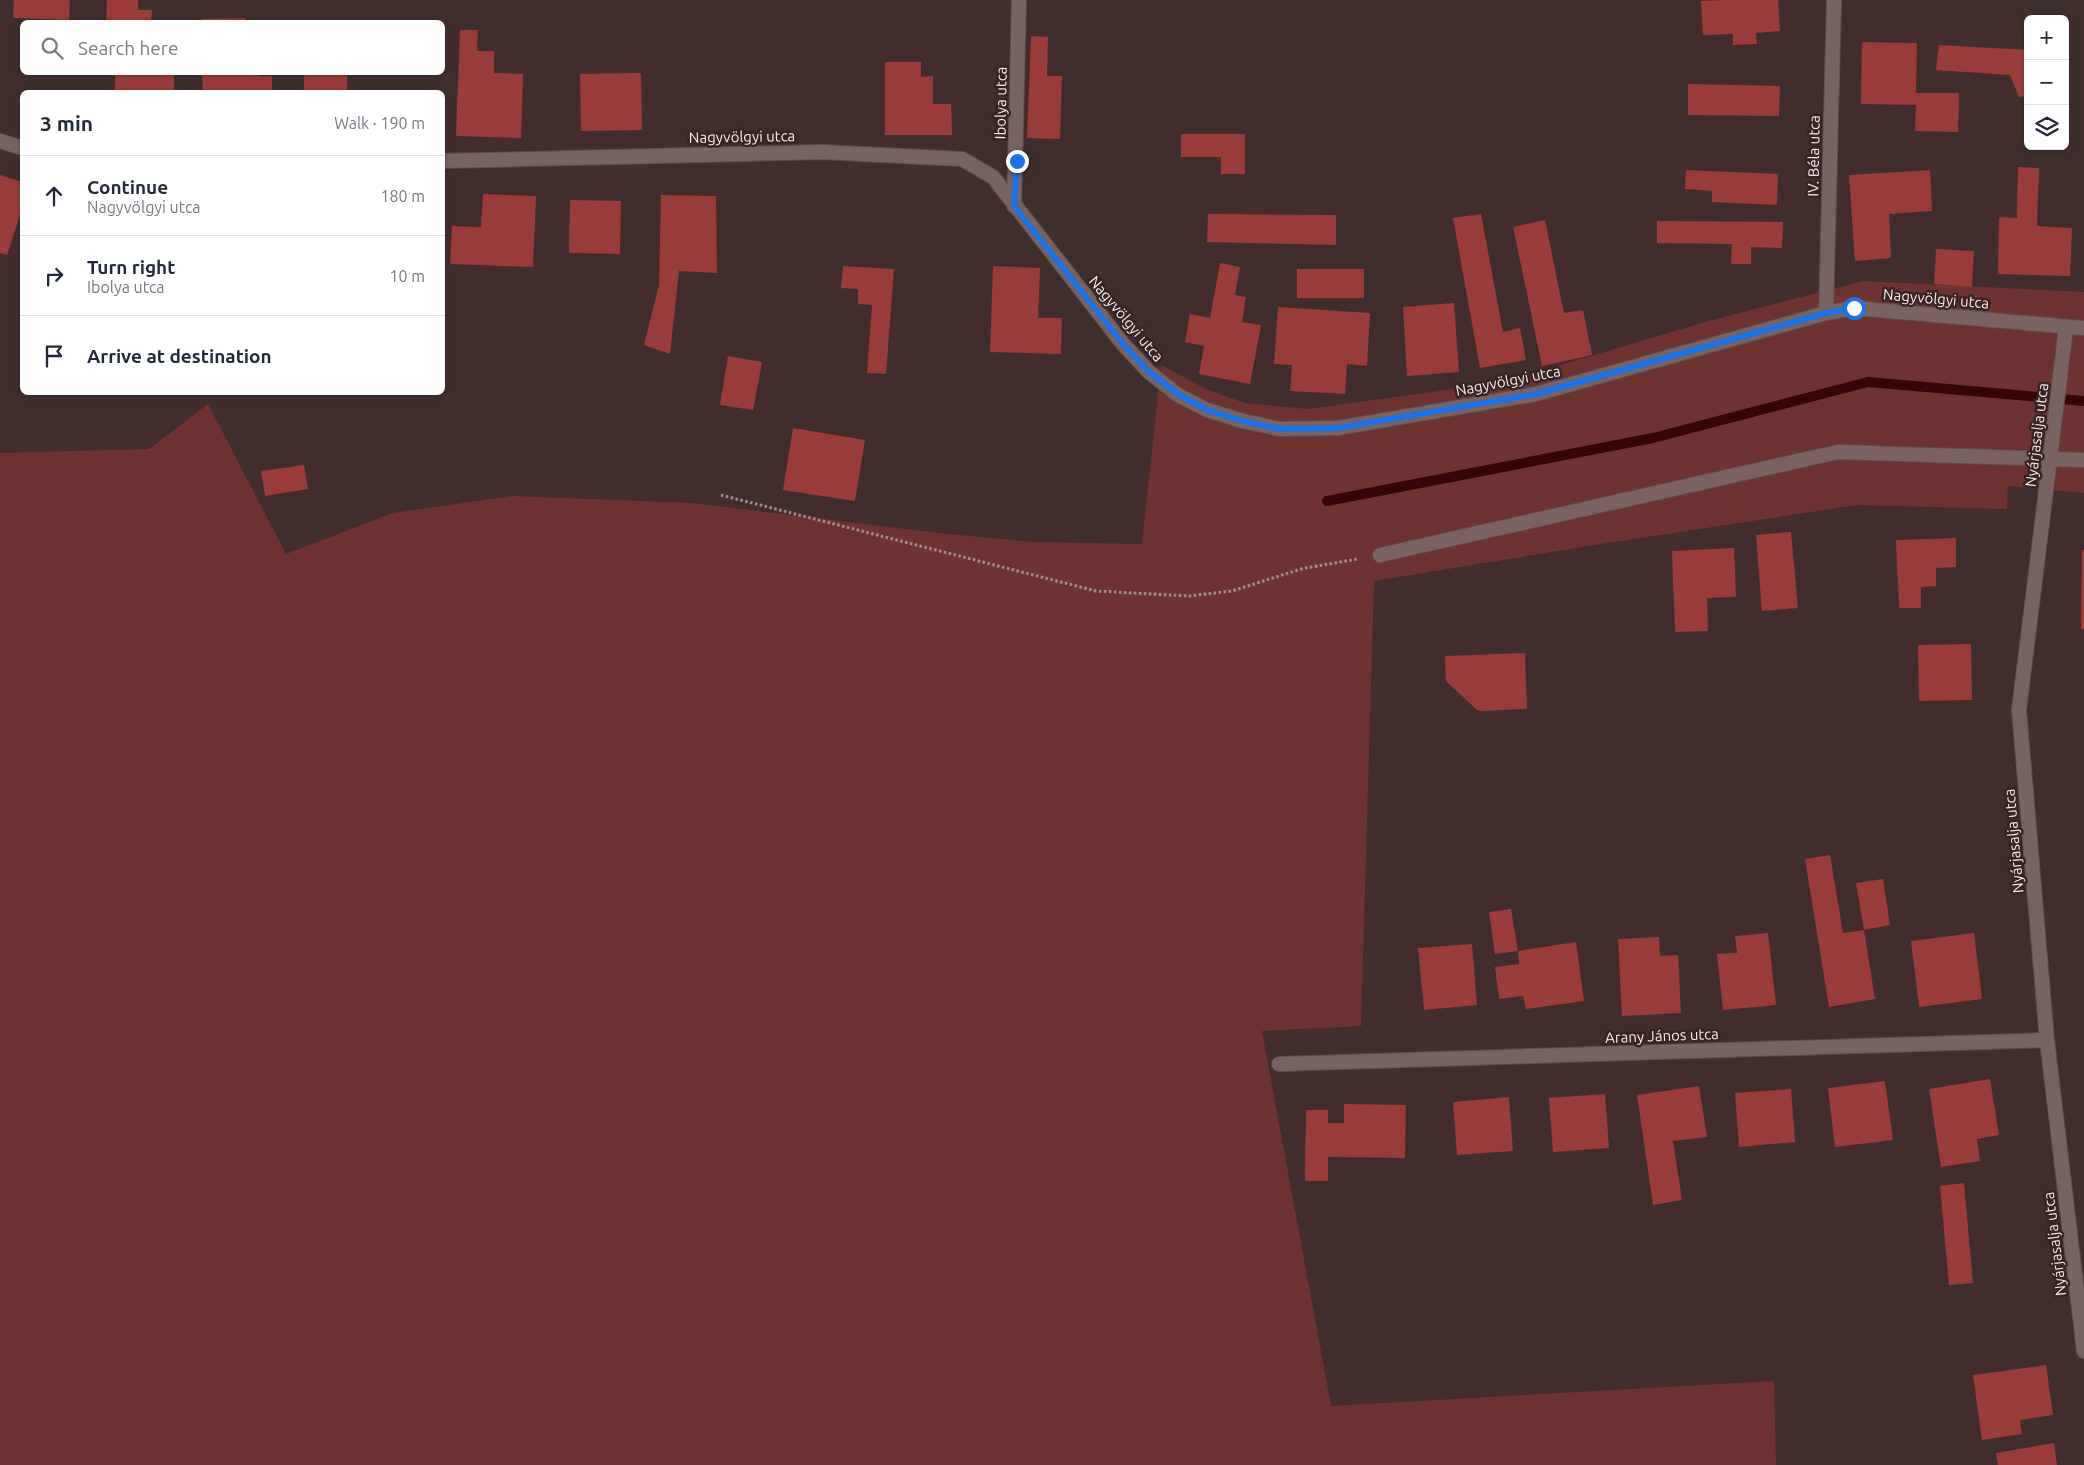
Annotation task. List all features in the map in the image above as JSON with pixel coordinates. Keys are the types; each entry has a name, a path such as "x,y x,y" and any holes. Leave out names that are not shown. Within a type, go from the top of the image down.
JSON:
{"street":[{"name":"Ibolya utca","path":"1014,206 1019,0"},
{"name":"IV. Béla utca","path":"1826,313 1834,0"},
{"path":"0,141 20,147"},
{"name":"Nagyvölgyi utca","path":"445,162 822,152 962,159 993,177 1123,344 1149,372 1178,394 1207,410 1243,421 1280,429 1338,428 1536,394 1826,313 1854,308 2066,328 2084,328"},
{"name":"Nyárjasalja utca","path":"2066,328 2019,710 2047,1040 2084,1351"},
{"path":"1380,555 1838,452 2084,460"},
{"name":"Arany János utca","path":"1279,1064 2047,1040"}],"path":[{"path":"721,495 1096,591 1189,596 1232,591 1301,570 1380,555"}],"shaded area":[{"path":"1863,281 2084,292 2084,493 2008,486 2007,509 1857,505 1374,581 1361,1026 1262,1031 1331,1406 1774,1381 1776,1465 0,1465 0,453 149,449 208,404 286,554 393,513 512,496 691,503 938,533 1033,542 1142,544 1161,365 1208,390 1245,403 1308,409 1504,382 1705,322"}],"building":[{"path":"14,0 70,0 69,20 13,18"},
{"path":"107,0 138,0 138,10 152,10 151,20 106,20"},
{"path":"1778,0 1780,31 1756,33 1757,44 1733,45 1733,34 1703,35 1701,1"},
{"path":"245,18 245,20 201,20"},
{"path":"460,30 478,30 477,51 494,51 494,73 523,74 521,138 456,136"},
{"path":"1031,36 1048,37 1047,76 1062,76 1060,139 1027,138"},
{"path":"1862,42 1917,43 1916,93 1959,93 1958,132 1915,131 1916,105 1861,104"},
{"path":"1939,45 2024,50 2024,96 2019,97 2010,75 1936,70"},
{"path":"885,62 921,62 921,77 933,76 933,104 951,104 952,135 885,135"},
{"path":"641,73 642,130 581,131 580,74"},
{"path":"115,75 174,75 174,90 115,90"},
{"path":"202,75 272,76 272,90 203,90"},
{"path":"304,75 347,75 347,90 304,90"},
{"path":"1688,84 1780,86 1779,116 1688,115"},
{"path":"1181,134 1245,134 1245,174 1221,174 1221,157 1181,157"},
{"path":"2018,167 2039,168 2037,226 2072,228 2070,276 1998,274 1999,217 2017,218"},
{"path":"1686,170 1778,174 1777,205 1712,202 1712,191 1685,189"},
{"path":"1930,170 1932,211 1889,214 1891,258 1855,261 1849,175"},
{"path":"0,175 20,181 20,215 7,255 0,253"},
{"path":"483,194 536,196 533,267 450,264 452,226 481,227"},
{"path":"661,195 716,196 717,273 679,271 670,354 644,345 659,285"},
{"path":"570,200 621,201 620,254 569,253"},
{"path":"1208,214 1336,215 1336,245 1207,242"},
{"path":"1481,214 1503,332 1520,328 1526,360 1480,368 1453,218"},
{"path":"1545,220 1564,313 1583,310 1592,355 1542,366 1513,227"},
{"path":"1657,221 1783,222 1782,248 1751,247 1751,264 1731,264 1732,244 1657,243"},
{"path":"1936,249 1974,251 1972,287 1934,284"},
{"path":"1220,263 1240,267 1235,295 1246,297 1242,322 1261,325 1250,384 1199,374 1204,346 1185,342 1190,314 1210,318"},
{"path":"843,266 894,269 886,374 867,373 872,305 858,304 858,289 841,288"},
{"path":"993,266 1040,268 1038,318 1062,318 1061,354 990,352"},
{"path":"1297,269 1364,269 1364,298 1297,298"},
{"path":"1454,303 1459,372 1407,376 1403,307"},
{"path":"1278,307 1370,313 1367,366 1347,364 1345,394 1290,391 1292,365 1274,364"},
{"path":"728,356 762,362 753,410 720,405"},
{"path":"793,428 865,440 855,501 783,490"},
{"path":"304,465 308,489 265,496 261,471"},
{"path":"1791,532 1798,608 1762,611 1756,535"},
{"path":"1956,538 1956,567 1936,568 1936,586 1921,587 1921,608 1899,608 1896,540"},
{"path":"1734,548 1736,597 1707,598 1708,631 1675,632 1672,551"},
{"path":"2082,550 2084,550 2084,629 2081,629"},
{"path":"1971,644 1972,700 1919,701 1918,645"},
{"path":"1525,653 1527,709 1478,711 1446,681 1445,656"},
{"path":"1830,855 1843,933 1864,930 1875,999 1829,1007 1805,859"},
{"path":"1883,879 1890,925 1864,930 1856,883"},
{"path":"1511,909 1518,951 1495,954 1489,912"},
{"path":"1768,933 1776,1005 1723,1010 1717,954 1737,953 1735,936"},
{"path":"1974,933 1982,999 1919,1007 1911,941"},
{"path":"1659,937 1660,956 1678,955 1681,1013 1622,1016 1618,939"},
{"path":"1576,942 1584,1001 1526,1009 1523,996 1499,999 1495,967 1519,964 1518,951"},
{"path":"1472,944 1477,1005 1424,1010 1418,948"},
{"path":"1990,1079 1999,1135 1977,1139 1980,1161 1941,1167 1929,1089"},
{"path":"1885,1081 1893,1140 1835,1147 1828,1088"},
{"path":"1699,1086 1707,1137 1673,1141 1682,1200 1653,1205 1637,1095"},
{"path":"1791,1089 1795,1142 1739,1147 1735,1093"},
{"path":"1605,1094 1609,1148 1553,1152 1549,1098"},
{"path":"1509,1097 1513,1151 1457,1155 1453,1102"},
{"path":"1344,1104 1406,1105 1405,1158 1328,1157 1328,1181 1305,1181 1306,1110 1328,1110 1328,1123 1344,1123"},
{"path":"1964,1183 1973,1283 1949,1285 1940,1186"},
{"path":"2046,1365 2053,1415 2020,1420 2022,1434 1982,1440 1973,1375"},
{"path":"2054,1443 2057,1465 1998,1465 1996,1453"}],"waterway":[{"path":"1327,501 1653,438 1868,382 2084,401"}],"route":[{"path":"1017,161 1014,206 1123,344 1149,372 1178,394 1207,410 1243,421 1280,429 1338,428 1536,394 1826,313 1854,308"}]}
